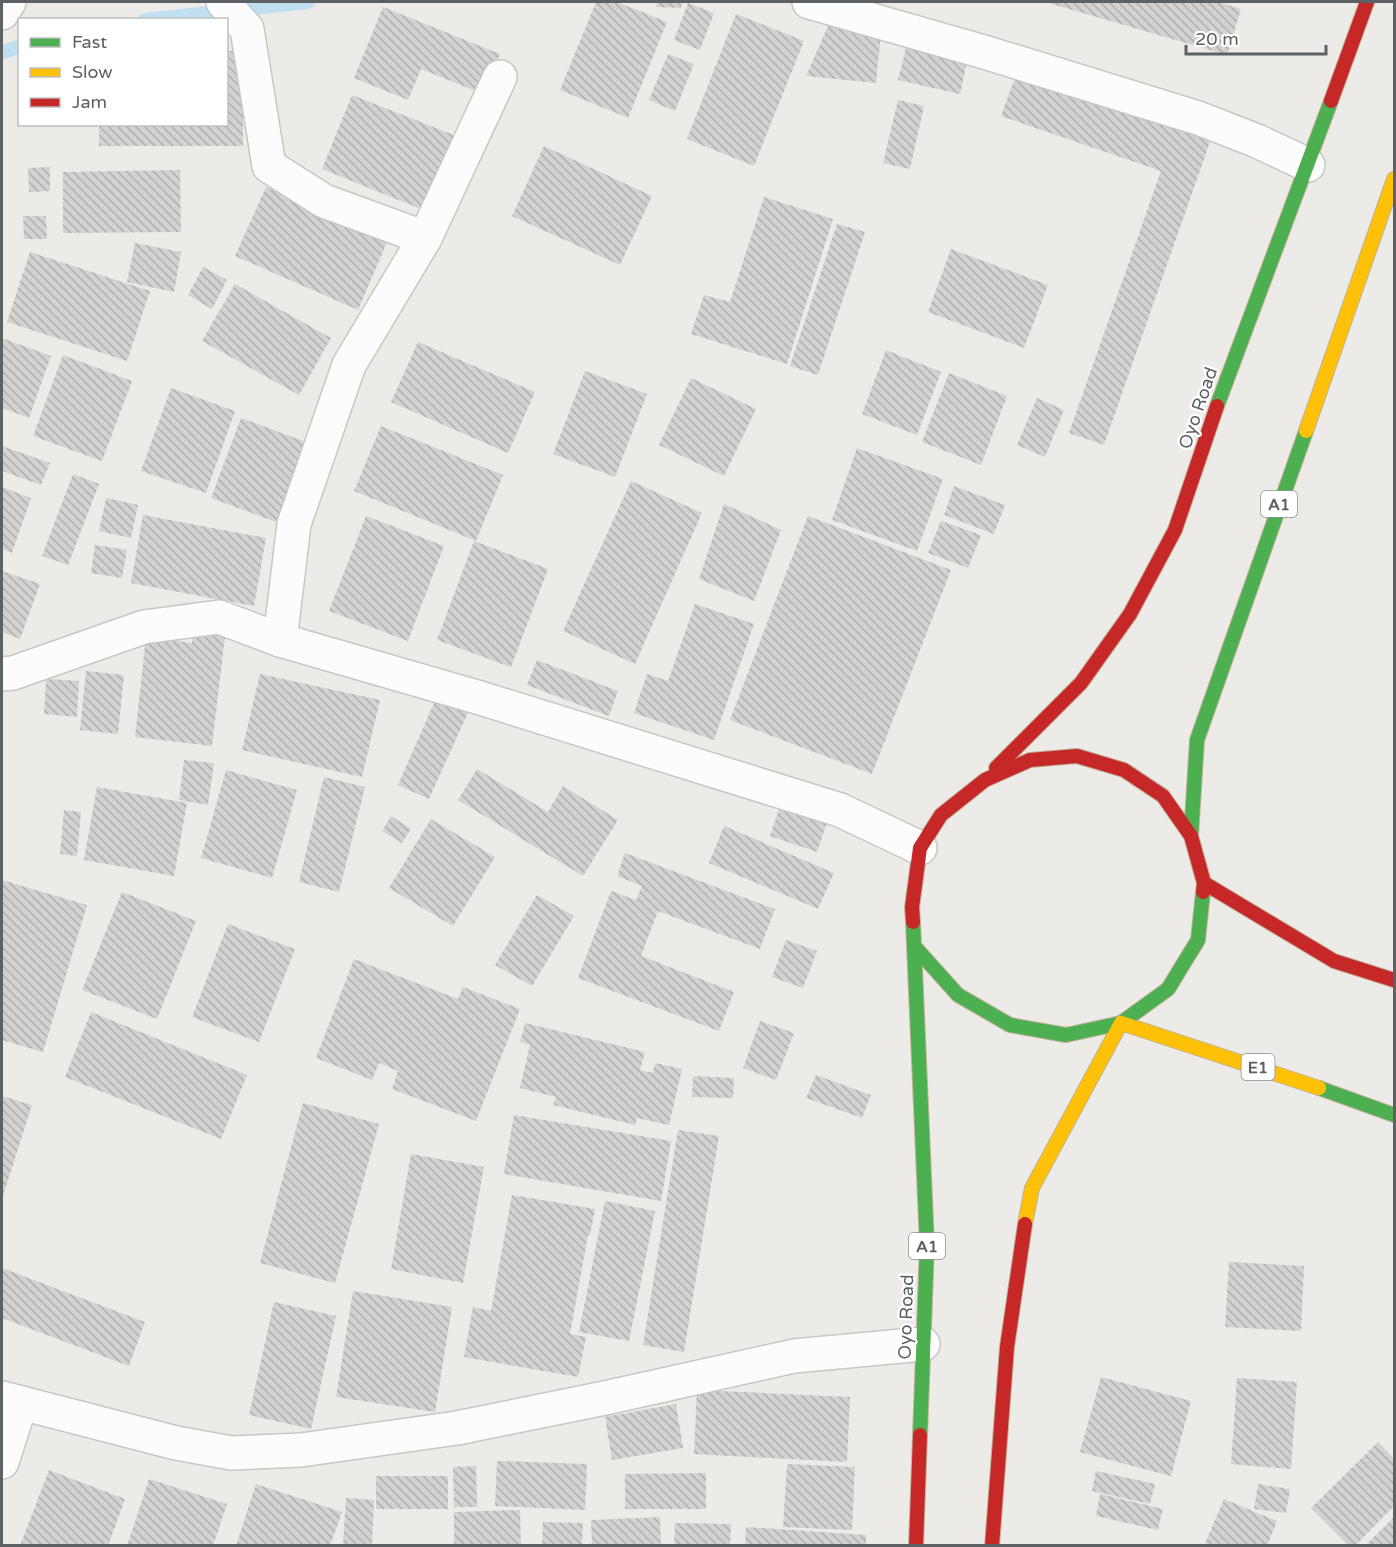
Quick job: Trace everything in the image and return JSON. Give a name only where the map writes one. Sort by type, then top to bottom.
[{"type":"highway","name":"Oyo Road","points":[[985,780],[1081,683],[1130,614],[1175,530],[1229,372],[1367,2]]},
{"type":"highway","name":"A1","points":[[1191,836],[1197,740],[1395,179]]},
{"type":"highway","points":[[914,946],[958,995],[1010,1025],[1066,1035],[1121,1023],[1168,989],[1198,940],[1204,883],[1191,836],[1163,796],[1124,770],[1077,756],[1030,760],[985,780],[941,815],[920,848]]},
{"type":"highway","name":"Oyo Road","points":[[916,1545],[927,1245],[912,907],[920,848]]},
{"type":"highway","points":[[1204,883],[1334,961],[1395,980]]},
{"type":"highway","points":[[992,1545],[1007,1347],[1020,1247],[1032,1188],[1121,1023]]},
{"type":"highway","name":"E1","points":[[1121,1023],[1267,1070],[1395,1115]]},
{"type":"street","points":[[2,13],[9,2]]},
{"type":"street","points":[[223,2],[247,29],[269,166],[324,201],[425,238]]},
{"type":"street","points":[[808,2],[984,52],[1198,118],[1257,141],[1308,165]]},
{"type":"street","points":[[280,640],[294,524],[349,365],[425,238],[500,77]]},
{"type":"street","points":[[2,674],[14,673],[144,627],[219,617],[280,640],[489,700],[840,810],[920,848]]},
{"type":"street","points":[[2,1462],[11,1400],[176,1443],[231,1453],[301,1450],[457,1428],[794,1356],[923,1344]]},
{"type":"building","points":[[596,2],[617,2],[667,22],[628,118],[560,90]]},
{"type":"building","points":[[657,2],[682,2],[681,8],[656,7]]},
{"type":"building","points":[[1045,2],[1218,2],[1241,9],[1227,55]]},
{"type":"building","points":[[688,3],[714,13],[700,50],[674,40]]},
{"type":"building","points":[[383,7],[500,54],[483,94],[421,69],[408,100],[354,78]]},
{"type":"building","points":[[736,14],[804,41],[754,166],[687,139]]},
{"type":"building","points":[[833,15],[882,24],[876,83],[806,76]]},
{"type":"building","points":[[908,40],[969,53],[960,94],[898,80]]},
{"type":"building","points":[[228,51],[243,51],[243,146],[99,146],[99,126],[228,126]]},
{"type":"building","points":[[668,54],[694,64],[675,111],[649,100]]},
{"type":"building","points":[[1017,72],[1211,139],[1104,445],[1069,433],[1161,171],[1001,116]]},
{"type":"building","points":[[352,95],[464,139],[433,214],[322,169]]},
{"type":"building","points":[[898,100],[924,106],[910,169],[883,163]]},
{"type":"building","points":[[544,146],[652,196],[620,265],[512,216]]},
{"type":"building","points":[[50,167],[50,191],[29,192],[28,168]]},
{"type":"building","points":[[180,170],[181,232],[63,233],[63,172]]},
{"type":"building","points":[[266,187],[388,240],[358,310],[235,256]]},
{"type":"building","points":[[764,197],[833,219],[787,364],[691,334],[704,295],[730,302]]},
{"type":"building","points":[[23,216],[46,216],[47,239],[24,239]]},
{"type":"building","points":[[837,224],[865,232],[818,375],[790,366]]},
{"type":"building","points":[[135,243],[181,252],[174,292],[127,282]]},
{"type":"building","points":[[951,249],[1048,285],[1024,348],[928,312]]},
{"type":"building","points":[[30,252],[150,291],[127,361],[7,322]]},
{"type":"building","points":[[203,267],[227,280],[212,309],[188,295]]},
{"type":"building","points":[[235,284],[331,338],[299,395],[202,341]]},
{"type":"building","points":[[2,338],[51,356],[29,418],[2,408]]},
{"type":"building","points":[[418,342],[535,392],[508,453],[391,402]]},
{"type":"building","points":[[886,350],[941,372],[917,435],[862,414]]},
{"type":"building","points":[[63,355],[132,381],[102,461],[33,436]]},
{"type":"building","points":[[585,371],[647,394],[615,477],[553,454]]},
{"type":"building","points":[[949,373],[1007,396],[981,465],[922,442]]},
{"type":"building","points":[[691,378],[756,409],[724,476],[659,445]]},
{"type":"building","points":[[171,388],[235,411],[206,493],[141,471]]},
{"type":"building","points":[[1037,398],[1064,410],[1045,457],[1017,445]]},
{"type":"building","points":[[241,418],[306,442],[276,522],[211,498]]},
{"type":"building","points":[[381,426],[503,475],[476,541],[354,491]]},
{"type":"building","points":[[2,446],[50,463],[41,485],[2,471]]},
{"type":"building","points":[[857,448],[943,479],[917,551],[832,520]]},
{"type":"building","points":[[73,474],[99,484],[68,565],[42,556]]},
{"type":"building","points":[[631,481],[702,513],[635,664],[563,631]]},
{"type":"building","points":[[954,486],[1005,505],[994,534],[944,515]]},
{"type":"building","points":[[2,487],[31,498],[12,553],[2,549]]},
{"type":"building","points":[[106,498],[138,505],[131,538],[99,531]]},
{"type":"building","points":[[724,504],[781,530],[754,601],[699,579]]},
{"type":"building","points":[[143,515],[266,538],[254,606],[131,583]]},
{"type":"building","points":[[366,516],[444,546],[408,641],[329,611]]},
{"type":"building","points":[[808,516],[951,570],[872,774],[730,720]]},
{"type":"building","points":[[941,521],[981,535],[968,568],[928,553]]},
{"type":"building","points":[[474,541],[548,569],[511,667],[437,640]]},
{"type":"building","points":[[95,545],[127,550],[122,578],[91,573]]},
{"type":"building","points":[[2,571],[40,584],[20,639],[2,632]]},
{"type":"building","points":[[695,604],[754,624],[714,740],[634,713],[647,674],[668,681]]},
{"type":"building","points":[[194,625],[226,628],[212,746],[135,737],[146,637],[192,643]]},
{"type":"building","points":[[537,660],[618,691],[609,716],[527,685]]},
{"type":"building","points":[[86,671],[124,675],[118,734],[80,730]]},
{"type":"building","points":[[260,674],[380,700],[362,777],[242,750]]},
{"type":"building","points":[[46,679],[79,681],[77,717],[44,714]]},
{"type":"building","points":[[438,694],[470,708],[429,799],[398,785]]},
{"type":"building","points":[[184,760],[214,763],[208,805],[179,800]]},
{"type":"building","points":[[477,769],[548,812],[563,786],[618,820],[583,876],[458,800]]},
{"type":"building","points":[[226,770],[297,790],[272,878],[201,858]]},
{"type":"building","points":[[324,777],[365,787],[339,892],[299,882]]},
{"type":"building","points":[[97,787],[187,803],[174,876],[84,860]]},
{"type":"building","points":[[780,806],[827,823],[817,852],[770,836]]},
{"type":"building","points":[[64,810],[81,812],[77,856],[60,854]]},
{"type":"building","points":[[391,816],[411,829],[402,843],[382,831]]},
{"type":"building","points":[[431,819],[495,857],[453,926],[389,888]]},
{"type":"building","points":[[724,826],[834,873],[818,909],[709,863]]},
{"type":"building","points":[[625,853],[775,909],[760,949],[658,911],[641,956],[734,992],[719,1031],[578,978],[611,891],[636,900],[642,886],[617,876]]},
{"type":"building","points":[[2,880],[87,905],[43,1052],[2,1040]]},
{"type":"building","points":[[122,892],[196,921],[157,1019],[82,990]]},
{"type":"building","points":[[537,895],[574,916],[532,986],[495,965]]},
{"type":"building","points":[[228,924],[295,949],[259,1042],[192,1017]]},
{"type":"building","points":[[786,940],[817,951],[803,988],[772,977]]},
{"type":"building","points":[[354,959],[458,999],[463,987],[520,1009],[476,1121],[392,1089],[398,1071],[379,1063],[372,1080],[316,1058]]},
{"type":"building","points":[[91,1012],[247,1075],[221,1139],[65,1077]]},
{"type":"building","points":[[760,1021],[794,1033],[776,1080],[743,1068]]},
{"type":"building","points":[[525,1023],[645,1052],[640,1070],[653,1073],[655,1063],[682,1069],[669,1125],[637,1118],[635,1125],[553,1105],[556,1097],[520,1088],[530,1045],[520,1042]]},
{"type":"building","points":[[816,1075],[871,1095],[862,1118],[806,1098]]},
{"type":"building","points":[[693,1076],[734,1078],[733,1098],[692,1097]]},
{"type":"building","points":[[2,1096],[32,1105],[2,1199]]},
{"type":"building","points":[[303,1103],[379,1124],[335,1283],[260,1263]]},
{"type":"building","points":[[514,1115],[671,1141],[661,1201],[504,1174]]},
{"type":"building","points":[[678,1130],[719,1136],[684,1352],[643,1345]]},
{"type":"building","points":[[411,1154],[484,1167],[463,1283],[391,1269]]},
{"type":"building","points":[[512,1195],[595,1209],[570,1334],[586,1337],[578,1377],[464,1357],[473,1307],[491,1311]]},
{"type":"building","points":[[605,1201],[655,1211],[629,1341],[579,1332]]},
{"type":"building","points":[[1229,1262],[1304,1266],[1301,1331],[1225,1327]]},
{"type":"building","points":[[2,1268],[145,1322],[129,1366],[2,1318]]},
{"type":"building","points":[[353,1291],[452,1307],[435,1412],[336,1397]]},
{"type":"building","points":[[274,1302],[336,1316],[311,1429],[249,1415]]},
{"type":"building","points":[[1101,1377],[1191,1401],[1171,1476],[1080,1452]]},
{"type":"building","points":[[1237,1378],[1297,1382],[1291,1469],[1231,1464]]},
{"type":"building","points":[[697,1390],[850,1397],[847,1462],[694,1454]]},
{"type":"building","points":[[676,1404],[683,1448],[612,1460],[605,1417]]},
{"type":"building","points":[[1378,1442],[1394,1459],[1394,1506],[1355,1546],[1349,1546],[1311,1508]]},
{"type":"building","points":[[497,1461],[587,1464],[585,1510],[495,1506]]},
{"type":"building","points":[[787,1464],[855,1467],[852,1530],[783,1527]]},
{"type":"building","points":[[476,1466],[477,1507],[454,1507],[453,1467]]},
{"type":"building","points":[[49,1470],[125,1499],[108,1546],[20,1546]]},
{"type":"building","points":[[1096,1471],[1155,1484],[1150,1504],[1092,1491]]},
{"type":"building","points":[[706,1473],[706,1509],[625,1509],[625,1474]]},
{"type":"building","points":[[376,1476],[448,1476],[448,1509],[376,1509]]},
{"type":"building","points":[[149,1479],[227,1504],[213,1546],[127,1546]]},
{"type":"building","points":[[256,1484],[342,1512],[330,1546],[236,1546]]},
{"type":"building","points":[[1258,1484],[1290,1489],[1286,1513],[1254,1509]]},
{"type":"building","points":[[1100,1494],[1163,1509],[1158,1530],[1096,1516]]},
{"type":"building","points":[[346,1498],[374,1500],[372,1546],[343,1546]]},
{"type":"building","points":[[1224,1499],[1277,1521],[1267,1546],[1204,1546]]},
{"type":"building","points":[[520,1510],[521,1546],[454,1546],[454,1512]]},
{"type":"building","points":[[660,1517],[661,1546],[592,1546],[591,1520]]},
{"type":"building","points":[[1394,1517],[1394,1546],[1365,1546]]},
{"type":"building","points":[[543,1522],[583,1523],[582,1546],[542,1546]]},
{"type":"building","points":[[675,1523],[731,1524],[730,1546],[674,1546]]},
{"type":"building","points":[[746,1527],[866,1535],[866,1546],[745,1546]]},
{"type":"waterway","points":[[163,18],[308,2]]},
{"type":"waterway","points":[[2,53],[18,47]]},
{"type":"traffic: fast","points":[[1217,406],[1331,101]]},
{"type":"traffic: fast","points":[[1191,836],[1197,740],[1306,431]]},
{"type":"traffic: fast","points":[[914,946],[958,995],[1010,1025],[1066,1035],[1121,1023],[1168,989],[1198,940],[1203,892]]},
{"type":"traffic: fast","points":[[913,922],[927,1245],[920,1435]]},
{"type":"traffic: fast","points":[[1319,1088],[1394,1115]]},
{"type":"traffic: slow","points":[[1306,431],[1394,179]]},
{"type":"traffic: slow","points":[[1025,1224],[1032,1188],[1121,1023],[1319,1088]]},
{"type":"traffic: jam","points":[[1331,101],[1367,2]]},
{"type":"traffic: jam","points":[[996,768],[1081,683],[1130,614],[1175,530],[1217,406]]},
{"type":"traffic: jam","points":[[913,922],[912,907],[920,848],[941,815],[985,780],[1030,760],[1077,756],[1124,770],[1163,796],[1191,836],[1204,883],[1203,892]]},
{"type":"traffic: jam","points":[[1204,883],[1334,961],[1394,980]]},
{"type":"traffic: jam","points":[[992,1546],[1007,1347],[1025,1224]]},
{"type":"traffic: jam","points":[[916,1546],[920,1435]]}]
